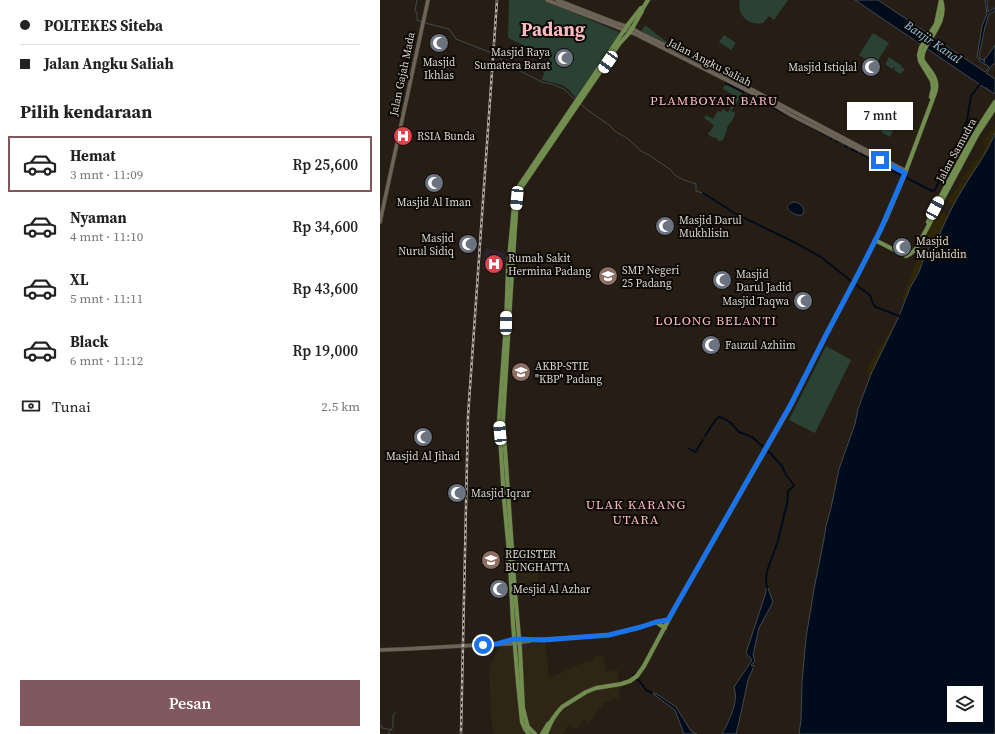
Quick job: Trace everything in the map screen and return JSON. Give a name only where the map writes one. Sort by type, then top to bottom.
[{"type":"main road","name":"Jalan Gajah Mada","points":[[380,222],[422,22],[428,0]]},
{"type":"main road","points":[[547,0],[554,1],[625,28],[630,32]]},
{"type":"main road","points":[[535,734],[528,727],[524,711],[510,576],[503,420],[507,313],[515,195],[519,186],[548,147],[619,44],[630,32],[634,31],[642,10],[648,0]]},
{"type":"main road","points":[[542,734],[548,724],[562,708],[576,698],[596,688],[626,683],[635,678],[644,666],[668,620],[766,450],[876,240],[905,172],[936,89],[936,79],[922,59],[923,48],[938,28],[941,19],[943,7],[941,0]]},
{"type":"main road","points":[[578,103],[625,28],[641,8],[643,8]]},
{"type":"main road","name":"Jalan Angku Saliah","points":[[625,28],[634,31],[762,98],[791,115],[905,172]]},
{"type":"main road","name":"Jalan Samudra","points":[[984,122],[995,102]]},
{"type":"main road","name":"Jalan Samudra","points":[[876,240],[904,255],[909,255],[914,250],[980,127],[995,108]]},
{"type":"main road","points":[[507,503],[522,722],[529,734]]},
{"type":"main road","points":[[380,650],[497,644],[517,641],[609,635],[668,620]]},
{"type":"main road","points":[[656,622],[665,628]]},
{"type":"main road","points":[[546,734],[552,720]]},
{"type":"shaded area","name":"Rumah Sakit Hermina Padang","points":[[486,248],[505,253],[504,270],[482,269]]},
{"type":"shaded area","points":[[539,571],[538,582],[518,584],[517,572]]},
{"type":"shaded area","points":[[545,640],[549,678],[587,661],[595,660],[594,656],[603,656],[607,672],[618,670],[620,697],[604,703],[588,724],[584,719],[576,730],[569,724],[563,734],[494,734],[491,719],[489,668],[500,645]]},
{"type":"green space","points":[[510,0],[544,0],[621,33],[576,98],[567,88],[562,85],[542,80],[549,58],[541,56],[540,53],[508,38]]},
{"type":"green space","points":[[740,0],[788,0],[774,20],[769,16],[763,23],[753,23],[742,15],[739,5]]},
{"type":"green space","points":[[645,25],[677,50],[641,32]]},
{"type":"green space","points":[[873,33],[889,43],[875,65],[859,55]]},
{"type":"green space","points":[[724,35],[736,43],[731,50],[719,42]]},
{"type":"green space","points":[[889,57],[905,69],[901,74],[894,70],[894,67],[892,69],[885,64]]},
{"type":"green space","points":[[727,85],[741,92],[742,95],[731,111],[730,108],[733,102],[733,97],[736,96],[733,96],[723,89],[724,86]]},
{"type":"green space","points":[[859,101],[868,109],[866,114],[852,107],[854,103],[857,104]]},
{"type":"green space","points":[[723,109],[728,113],[729,110],[735,113],[734,118],[721,141],[718,141],[718,139],[713,138],[708,134],[714,126],[704,118],[706,115],[713,119],[718,111],[721,112]]},
{"type":"green space","points":[[886,118],[891,121],[888,128],[893,131],[890,137],[881,132]]},
{"type":"green space","points":[[826,346],[851,360],[815,433],[789,420]]},
{"type":"sand","points":[[995,126],[995,133],[987,150],[967,182],[961,178],[962,175],[965,176],[973,164],[970,163],[971,161],[975,162],[978,160],[986,147],[983,145],[982,141],[985,139],[984,137],[986,138],[986,135],[989,135],[989,129],[992,131]]},
{"type":"sand","points":[[963,181],[966,183],[954,206],[949,203],[949,200],[959,184]]},
{"type":"sand","points":[[940,211],[949,216],[938,237],[936,236],[924,258],[904,300],[902,299],[928,231]]},
{"type":"sand","points":[[890,330],[892,331],[870,378],[868,376],[869,374],[867,373],[869,365]]},
{"type":"water","name":"Banjir Kanal","points":[[855,0],[878,0],[985,72],[989,67],[977,57],[982,26],[987,14],[985,0],[987,0],[988,12],[995,8],[995,11],[989,14],[979,56],[980,59],[984,60],[985,62],[984,59],[995,45],[995,64],[993,64],[986,73],[995,79],[995,94],[985,88]]},
{"type":"water","points":[[995,133],[995,734],[799,734],[806,638],[814,589],[839,469],[855,424],[858,409],[871,374],[899,316],[924,258],[936,236],[938,237],[956,200],[983,157]]},
{"type":"water","points":[[793,202],[802,206],[804,212],[802,215],[794,214],[788,209],[788,206]]},
{"type":"water","points":[[766,588],[768,588],[773,602],[759,628],[753,655],[755,661],[751,665],[754,666],[748,680],[736,734],[722,734],[734,705],[734,687],[752,660],[746,653]]},
{"type":"water","points":[[652,693],[660,696],[676,707],[691,731],[697,734],[684,734],[675,710]]},
{"type":"waterway","points":[[417,0],[415,10],[417,13],[417,20],[422,22]]},
{"type":"waterway","points":[[425,23],[449,29],[456,39],[497,55],[505,63],[542,82],[564,89],[575,100]]},
{"type":"waterway","points":[[726,83],[744,92]]},
{"type":"waterway","points":[[905,177],[932,191],[935,190],[948,161],[957,149],[967,120],[971,96],[980,84]]},
{"type":"waterway","points":[[749,95],[828,136]]},
{"type":"waterway","points":[[581,104],[616,132],[627,138],[641,151],[671,170],[676,176],[696,184],[696,191],[703,193]]},
{"type":"waterway","points":[[851,149],[857,152]]},
{"type":"waterway","points":[[860,153],[901,175]]},
{"type":"waterway","points":[[703,193],[736,214],[821,257],[870,295],[873,304],[876,307],[899,316]]},
{"type":"waterway","points":[[705,436],[716,419],[719,417],[723,418],[731,423],[739,432],[752,437],[771,454],[782,466],[786,475],[794,485],[788,491],[787,504],[778,541],[767,571],[767,588]]},
{"type":"waterway","points":[[688,448],[695,452],[703,440]]},
{"type":"waterway","points":[[633,675],[646,690],[652,693]]},
{"type":"waterway","points":[[389,734],[393,727],[393,716],[395,713]]},
{"type":"waterway","points":[[381,725],[382,728],[392,730]]},
{"type":"railway","points":[[461,734],[468,416],[497,0]]},
{"type":"place","name":"Masjid Ikhlas","points":[[439,43]]},
{"type":"place","name":"Masjid Raya Sumatera Barat","points":[[564,58]]},
{"type":"place","name":"Masjid Istiqlal","points":[[871,67]]},
{"type":"place","name":"RSIA Bunda","points":[[403,136]]},
{"type":"place","name":"Masjid Al Iman","points":[[434,183]]},
{"type":"place","name":"Masjid Darul Mukhlisin","points":[[665,226]]},
{"type":"place","name":"Masjid Nurul Sidiq","points":[[468,244]]},
{"type":"place","name":"Masjid Mujahidin","points":[[902,247]]},
{"type":"place","name":"Rumah Sakit Hermina Padang","points":[[494,264]]},
{"type":"place","name":"SMP Negeri 25 Padang","points":[[608,276]]},
{"type":"place","name":"Masjid Darul Jadid","points":[[722,280]]},
{"type":"place","name":"Masjid Taqwa","points":[[803,301]]},
{"type":"place","name":"Fauzul Azhiim","points":[[711,345]]},
{"type":"place","name":"AKBP-STIE \"KBP\" Padang","points":[[521,372]]},
{"type":"place","name":"Masjid Al Jihad","points":[[423,437]]},
{"type":"place","name":"Masjid Iqrar","points":[[457,493]]},
{"type":"place","name":"REGISTER BUNGHATTA","points":[[491,560]]},
{"type":"place","name":"Mesjid Al Azhar","points":[[499,589]]},
{"type":"district","name":"Padang","points":[[553,29]]},
{"type":"district","name":"PLAMBOYAN BARU","points":[[714,100]]},
{"type":"district","name":"LOLONG BELANTI","points":[[716,320]]},
{"type":"district","name":"ULAK KARANG UTARA","points":[[636,512]]},
{"type":"route","points":[[483,645],[497,644],[514,639],[544,640],[609,635],[668,620],[790,407],[886,219],[905,173],[880,160]]}]
